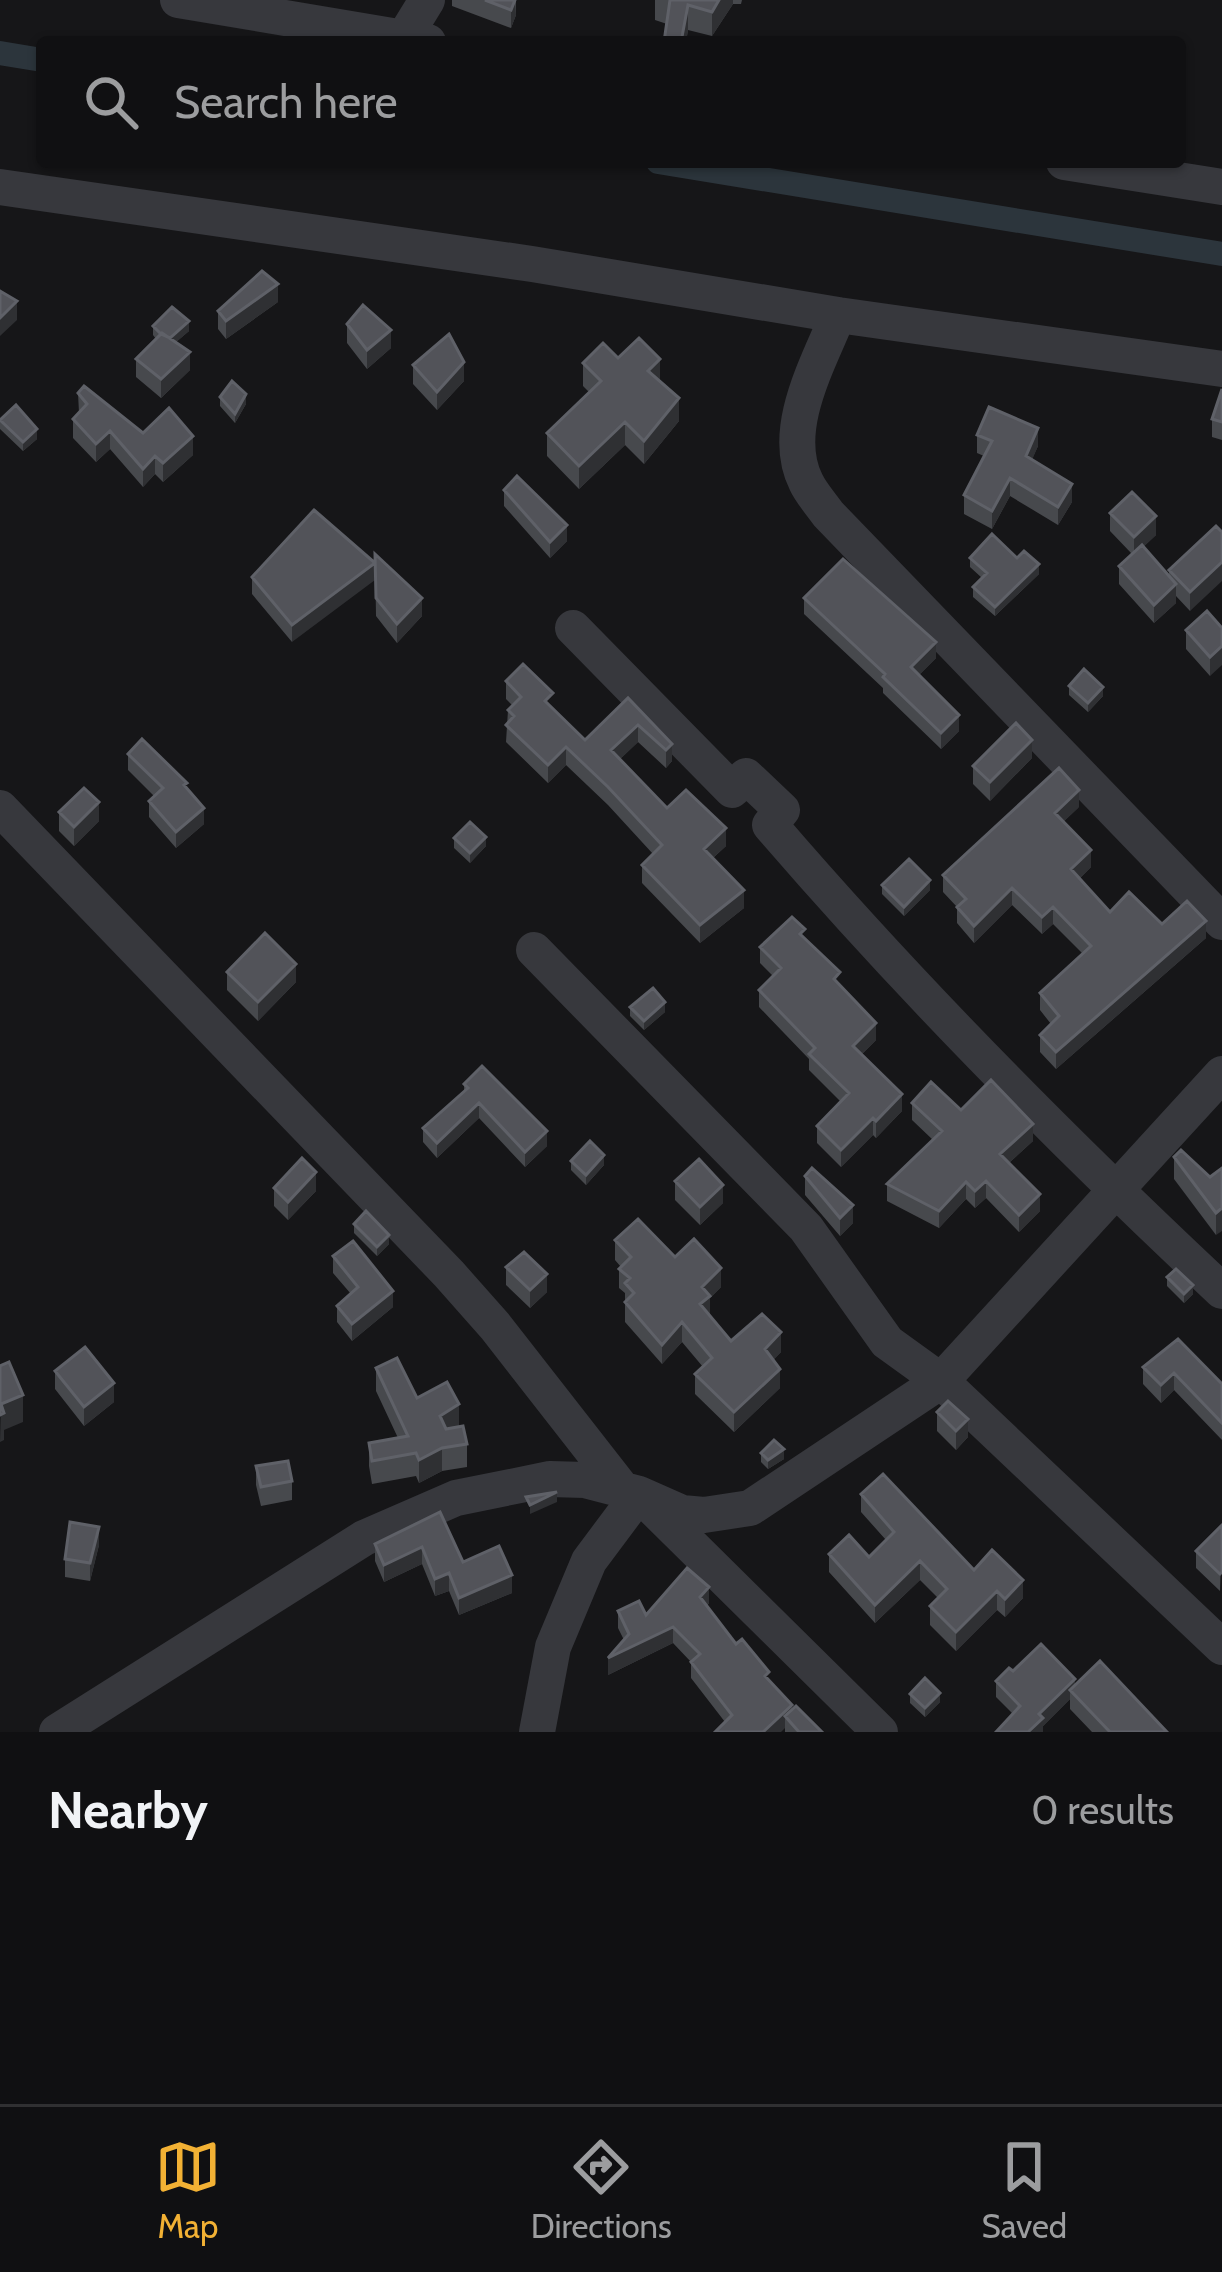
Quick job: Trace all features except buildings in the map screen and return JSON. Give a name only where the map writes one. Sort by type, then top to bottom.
[{"type":"street","points":[[178,0],[399,36]]},
{"type":"street","points":[[418,36],[427,0]]},
{"type":"street","points":[[1102,168],[1222,187]]},
{"type":"street","points":[[0,187],[532,264],[838,316],[1222,369]]},
{"type":"street","points":[[838,316],[805,394],[797,451],[805,481],[828,514],[1222,922]]},
{"type":"street","points":[[573,628],[732,790],[746,776],[782,810],[770,825],[867,939],[1114,1190],[1222,1291]]},
{"type":"street","points":[[0,808],[421,1244],[631,1492],[880,1732]]},
{"type":"street","points":[[535,950],[806,1228],[887,1342],[941,1381],[1222,1647]]},
{"type":"street","points":[[57,1732],[364,1538],[456,1498],[550,1479],[585,1480],[682,1513],[704,1515],[750,1508],[941,1381],[1222,1074]]},
{"type":"street","points":[[536,1732],[553,1647],[589,1562],[631,1492]]},
{"type":"waterway","points":[[0,53],[36,59]]},
{"type":"waterway","points":[[695,168],[1222,254]]}]
